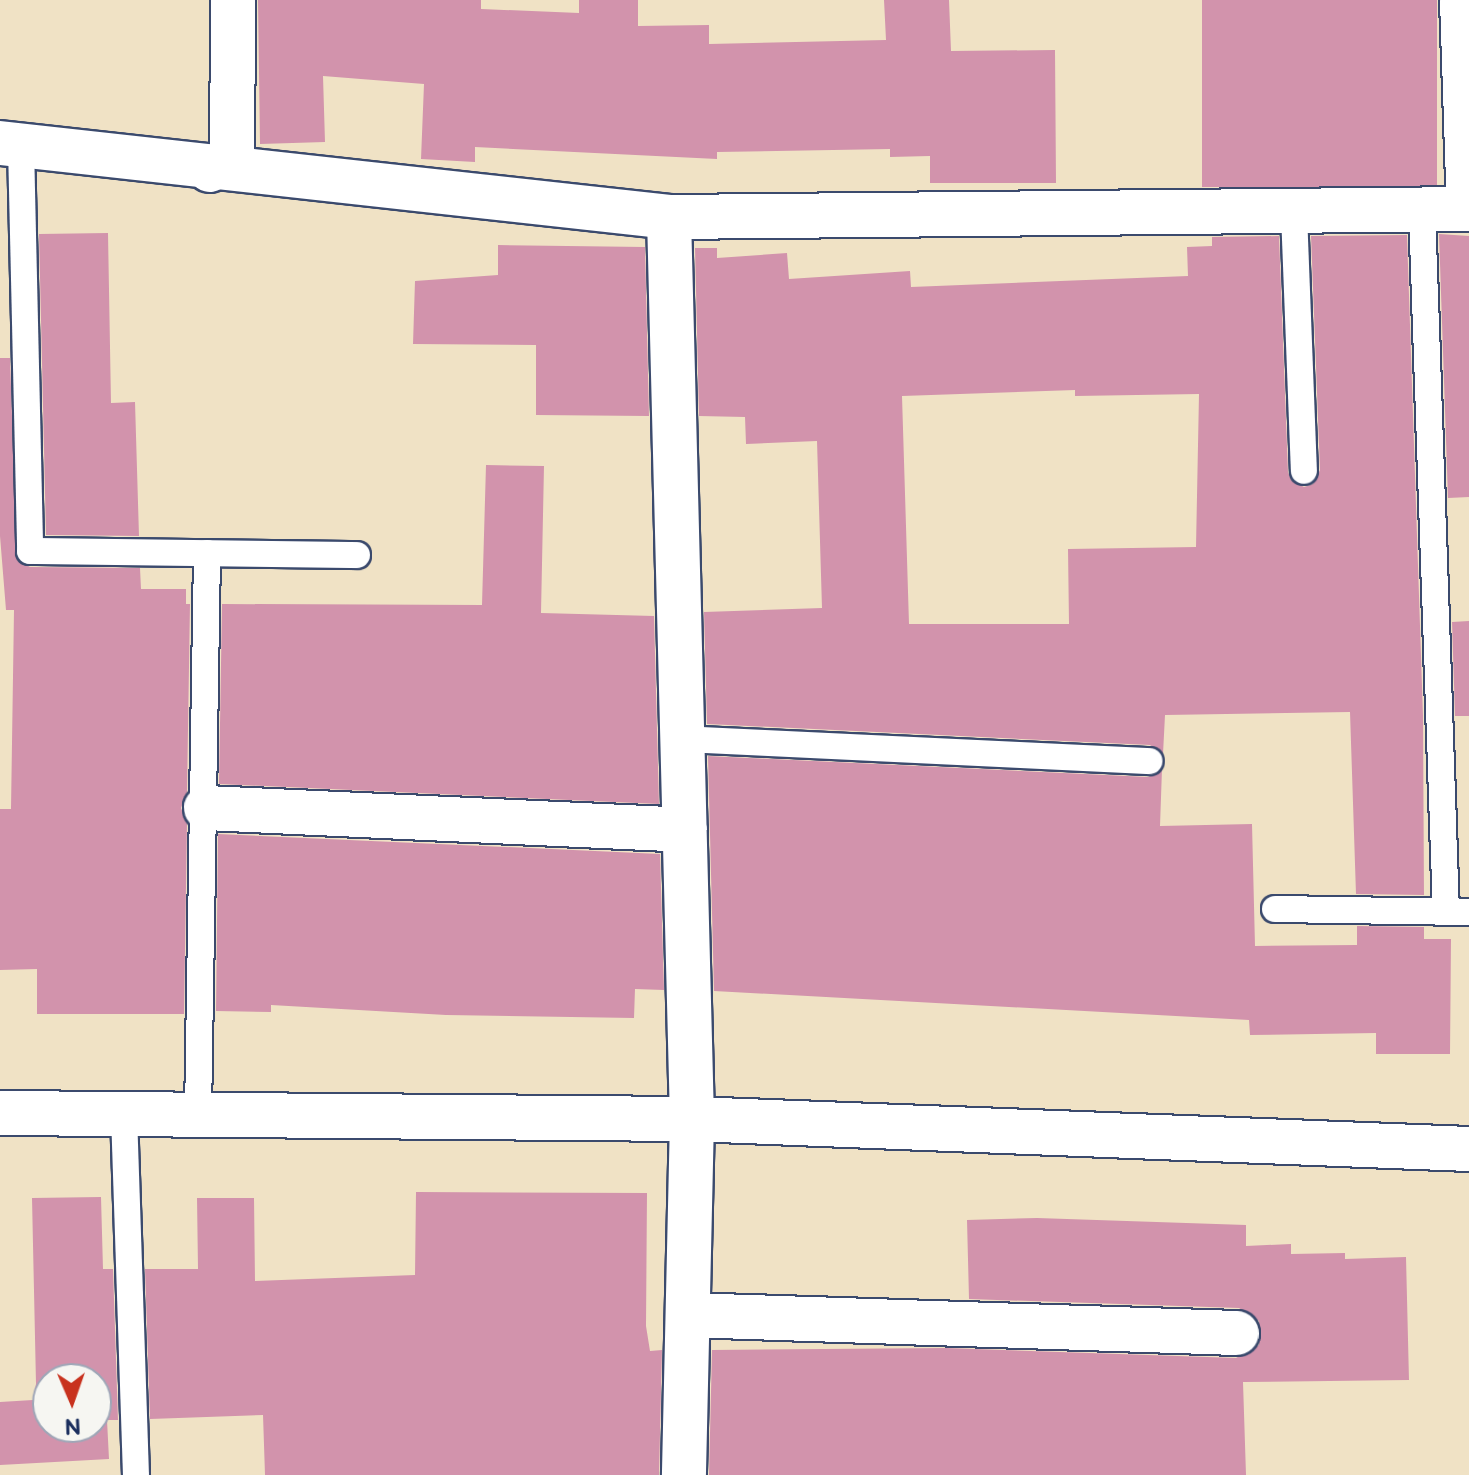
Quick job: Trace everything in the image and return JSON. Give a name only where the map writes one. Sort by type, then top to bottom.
[{"type":"street","points":[[210,170],[232,157],[233,0]]},
{"type":"street","points":[[10,144],[210,170],[669,217],[1469,209],[1462,0]]},
{"type":"street","points":[[669,217],[692,1119],[684,1475]]},
{"type":"street","points":[[206,808],[684,830]]},
{"type":"street","points":[[0,1113],[692,1119],[1469,1149]]},
{"type":"street","points":[[688,1315],[1237,1333]]},
{"type":"lane","points":[[10,144],[30,551],[357,555]]},
{"type":"lane","points":[[1275,909],[1458,912],[1422,211]]},
{"type":"lane","points":[[1294,213],[1304,471]]},
{"type":"lane","points":[[198,1115],[206,808],[207,553]]},
{"type":"lane","points":[[682,739],[1149,761]]},
{"type":"lane","points":[[124,1114],[136,1475]]},
{"type":"building","points":[[258,0],[481,0],[481,9],[579,13],[579,0],[638,0],[638,26],[709,25],[709,44],[886,40],[884,0],[949,0],[951,51],[1055,50],[1056,183],[930,183],[930,156],[890,157],[890,149],[717,152],[717,159],[475,147],[475,162],[421,159],[424,84],[323,76],[325,142],[260,144]]},
{"type":"building","points":[[1202,0],[1437,0],[1437,187],[1202,187]]},
{"type":"building","points":[[108,233],[111,403],[135,402],[139,536],[46,535],[39,234]]},
{"type":"building","points":[[1439,234],[1469,236],[1469,497],[1448,498]]},
{"type":"building","points":[[1407,235],[1423,716],[1424,895],[1356,894],[1350,712],[1165,715],[1163,754],[1150,745],[707,724],[704,612],[822,608],[817,441],[746,444],[745,417],[699,416],[695,248],[717,248],[717,258],[787,253],[789,279],[910,271],[911,287],[1188,276],[1187,247],[1212,246],[1212,237],[1279,236],[1288,472],[1291,480],[1304,487],[1313,484],[1320,470],[1311,236]],"holes":[[[1075,390],[1075,396],[1199,394],[1196,547],[1068,549],[1069,624],[909,624],[902,396]]]},
{"type":"building","points":[[498,245],[645,247],[649,416],[536,415],[536,345],[413,344],[415,281],[498,275]]},
{"type":"building","points":[[0,358],[10,358],[17,560],[30,567],[140,568],[141,589],[186,589],[186,604],[190,604],[187,792],[181,808],[187,823],[184,1014],[37,1014],[37,969],[0,970],[0,809],[11,809],[14,610],[6,610],[0,536]]},
{"type":"building","points":[[486,465],[544,466],[541,613],[654,616],[659,804],[219,784],[222,604],[482,605]]},
{"type":"building","points":[[1469,621],[1469,716],[1455,716],[1452,622]]},
{"type":"building","points":[[708,756],[1148,777],[1162,769],[1160,826],[1252,824],[1255,946],[1357,945],[1357,926],[1424,927],[1424,939],[1451,939],[1450,1054],[1376,1054],[1376,1033],[1250,1035],[1249,1020],[714,991]]},
{"type":"building","points":[[218,834],[660,854],[664,990],[635,989],[634,1018],[446,1015],[271,1005],[271,1012],[216,1011]]},
{"type":"building","points":[[416,1192],[647,1193],[646,1326],[650,1351],[662,1350],[659,1475],[265,1475],[263,1415],[150,1419],[145,1269],[198,1269],[197,1198],[254,1198],[255,1281],[415,1275]]},
{"type":"building","points":[[101,1197],[103,1269],[113,1269],[118,1420],[112,1420],[112,1363],[36,1363],[32,1198]]},
{"type":"building","points":[[1037,1218],[1246,1225],[1246,1246],[1291,1244],[1291,1254],[1345,1253],[1345,1259],[1406,1257],[1409,1380],[1243,1382],[1246,1475],[709,1475],[712,1350],[946,1348],[1236,1358],[1259,1345],[1259,1321],[1239,1308],[969,1299],[967,1220]]},
{"type":"building","points":[[32,1400],[32,1443],[108,1443],[109,1459],[0,1465],[0,1402]]}]
